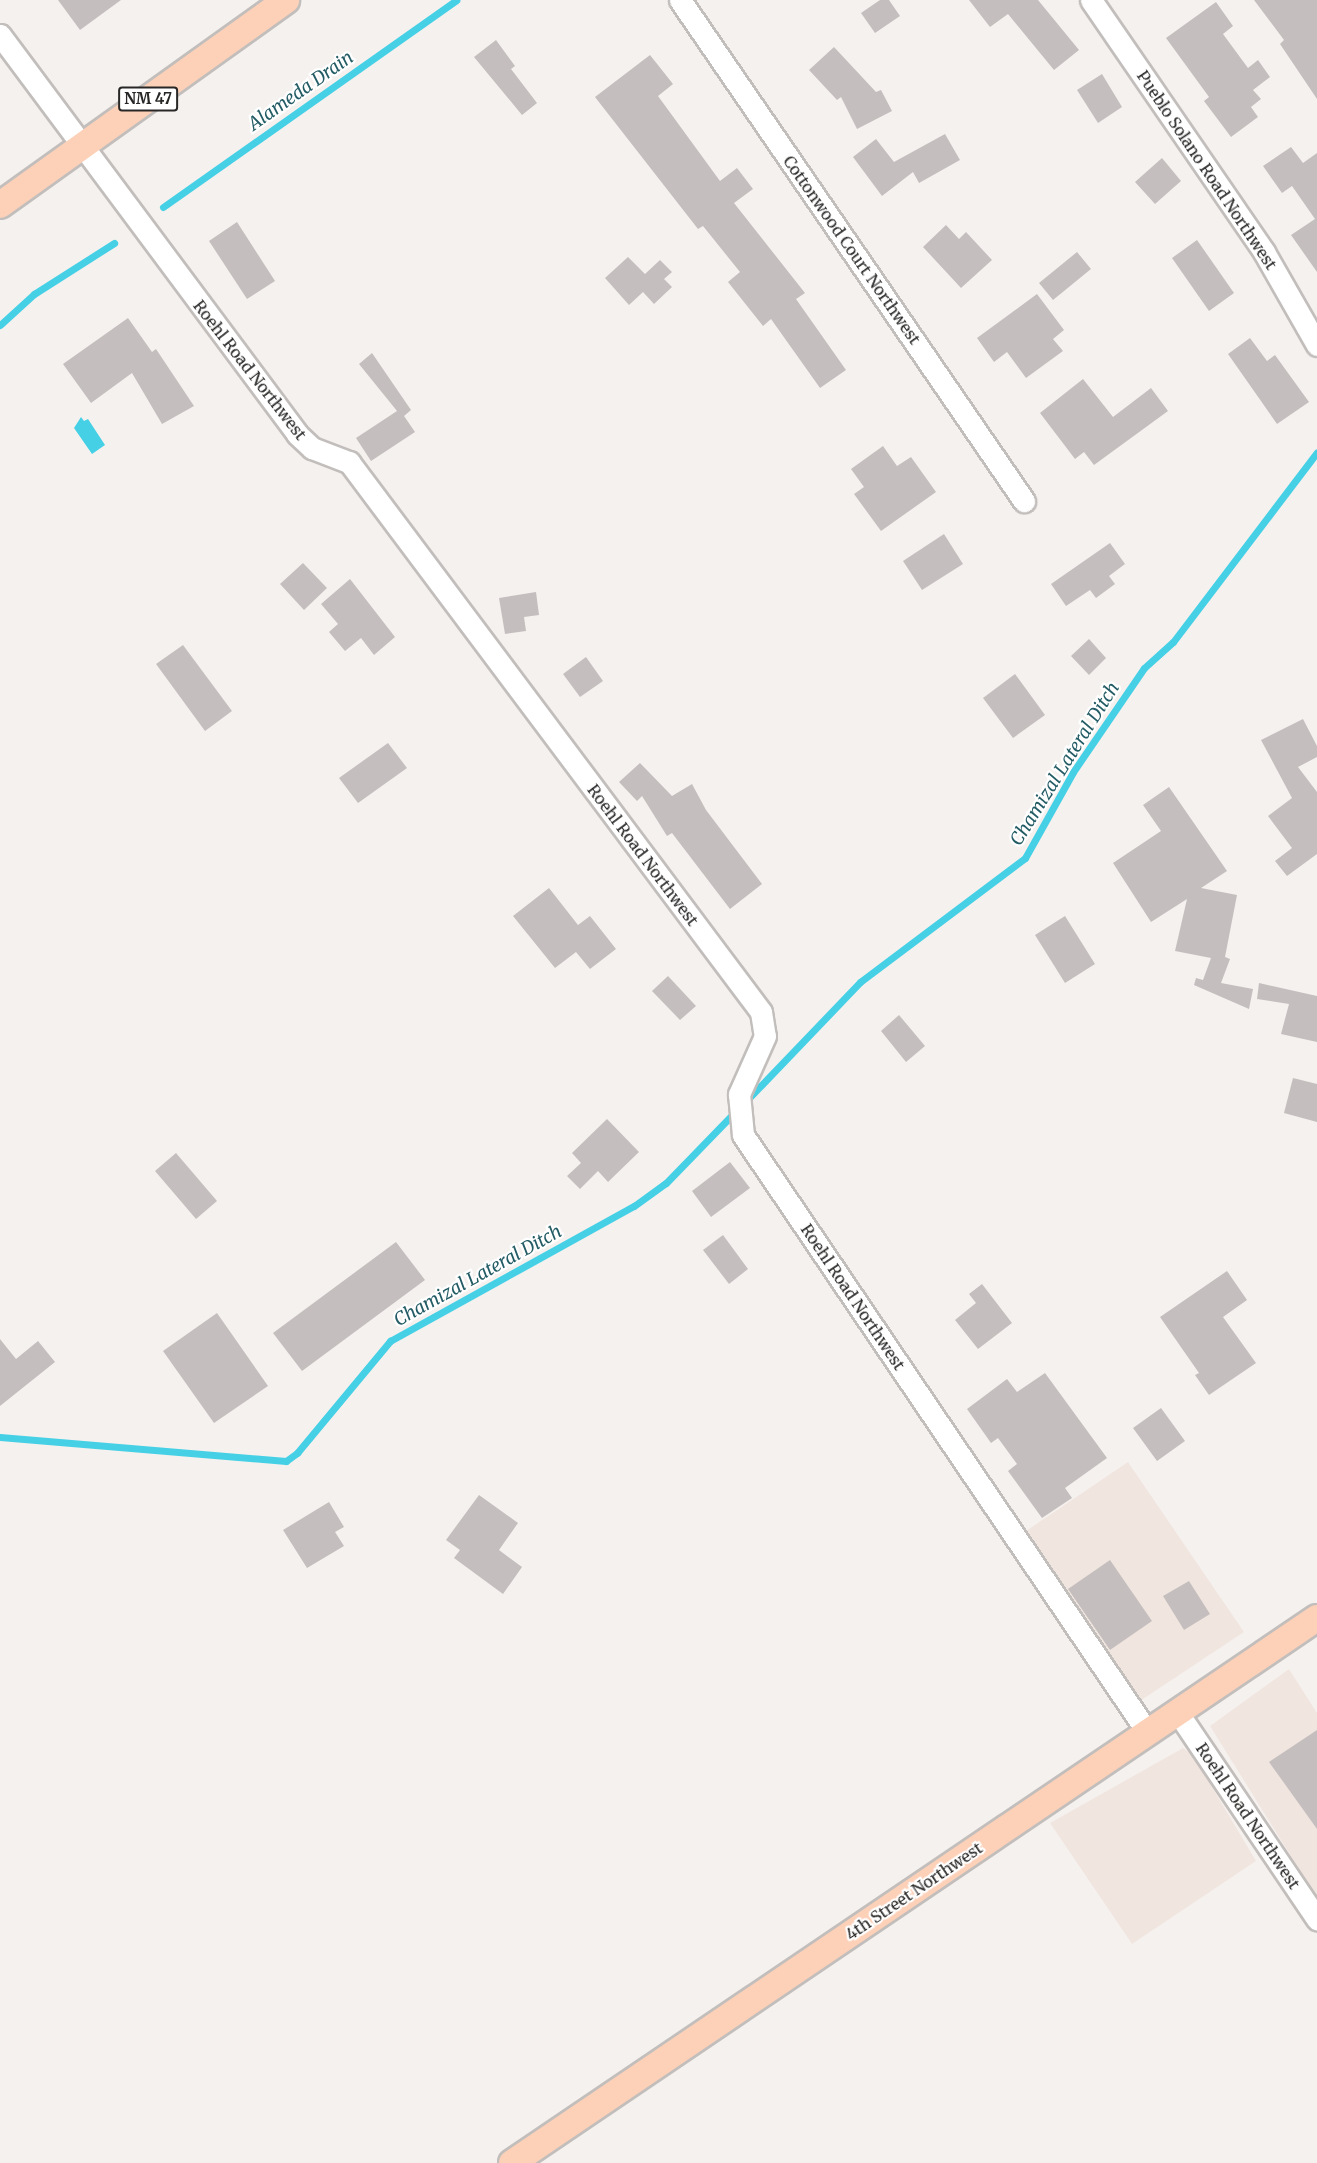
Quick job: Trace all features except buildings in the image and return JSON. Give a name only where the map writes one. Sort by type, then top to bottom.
[{"type":"main road","name":"NM 47","points":[[0,205],[286,0]]},
{"type":"main road","name":"4th Street Northwest","points":[[512,2163],[1317,1618]]},
{"type":"street","name":"Cottonwood Court Northwest","points":[[680,0],[1024,501]]},
{"type":"street","name":"Pueblo Solano Road Northwest","points":[[1090,0],[1264,252],[1317,345]]},
{"type":"street","name":"Roehl Road Northwest","points":[[0,35],[80,147],[297,434],[312,448],[349,462],[760,1012],[765,1036],[739,1094],[743,1135],[1148,1733]]},
{"type":"street","name":"Roehl Road Northwest","points":[[1178,1713],[1317,1919]]},
{"type":"shaded area","points":[[1128,1462],[1244,1632],[1140,1701],[1026,1531]]},
{"type":"shaded area","points":[[1289,1669],[1317,1713],[1317,1898],[1210,1726]]},
{"type":"shaded area","points":[[1183,1748],[1193,1755],[1256,1861],[1132,1944],[1050,1823]]},
{"type":"water","points":[[81,417],[84,421],[88,419],[105,445],[92,454],[74,428]]},
{"type":"waterway","name":"Alameda Drain","points":[[163,207],[456,0]]},
{"type":"waterway","name":"Alameda Drain","points":[[0,325],[34,294],[114,243]]},
{"type":"waterway","name":"Chamizal Lateral Ditch","points":[[746,1101],[860,982],[1025,858],[1073,772],[1144,668],[1173,642],[1317,452]]},
{"type":"waterway","name":"Chamizal Lateral Ditch","points":[[0,1437],[286,1461],[297,1453],[390,1341],[634,1206],[666,1183],[731,1116]]}]
